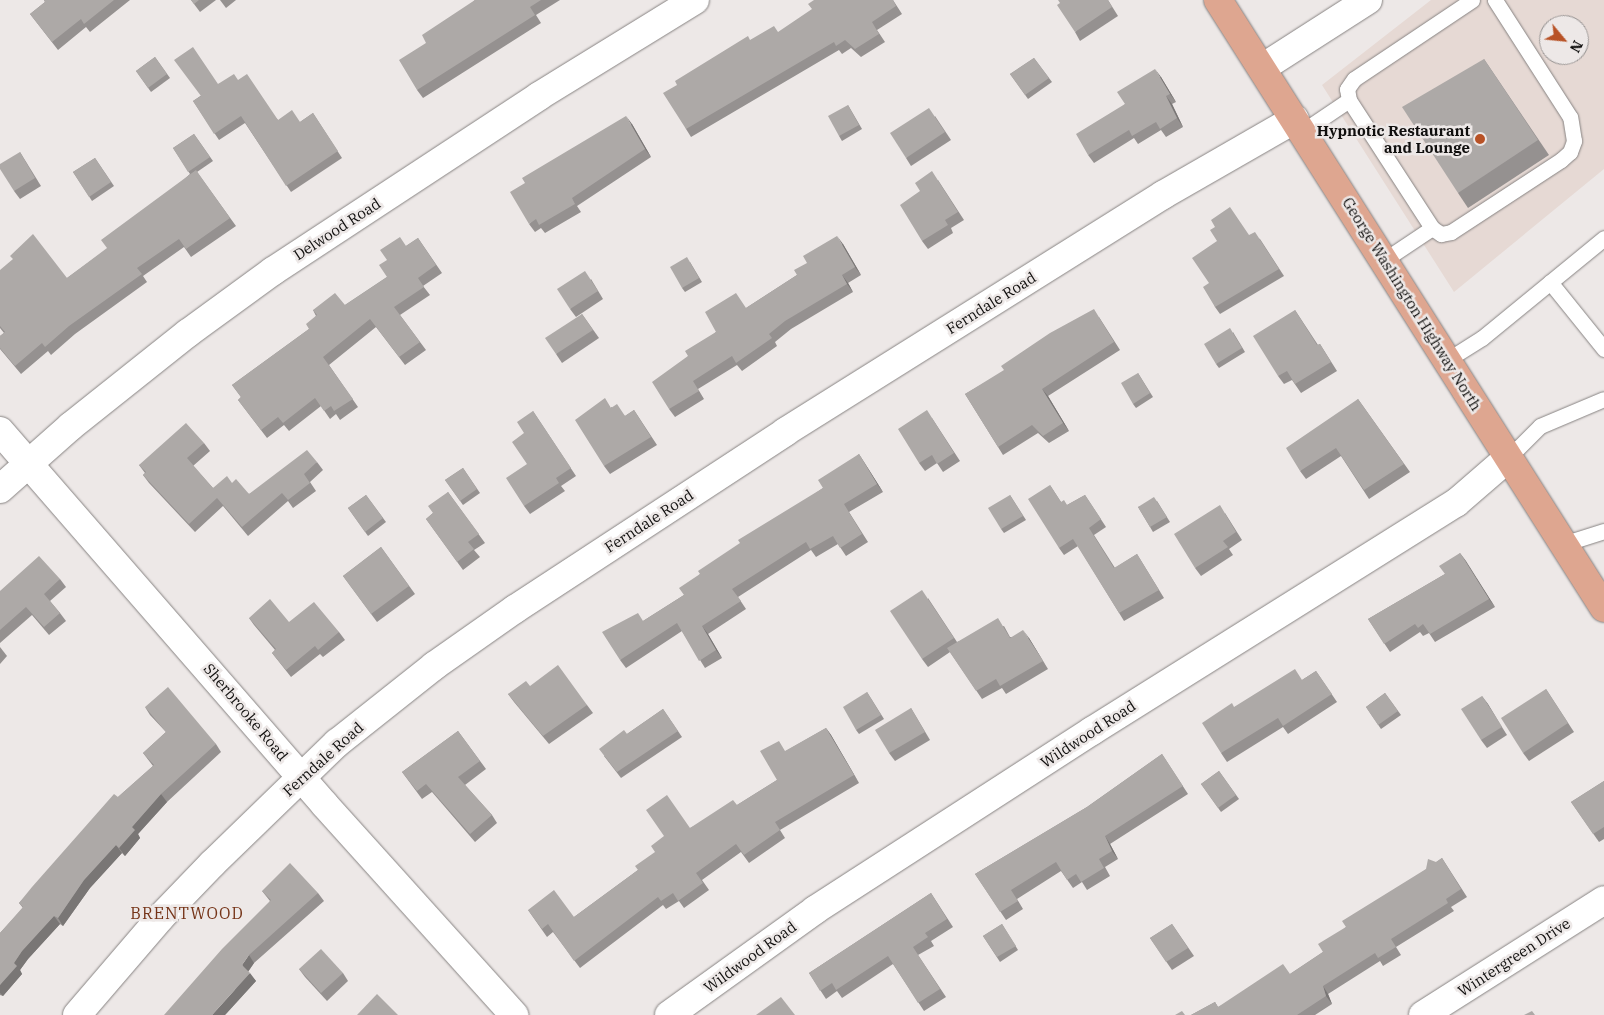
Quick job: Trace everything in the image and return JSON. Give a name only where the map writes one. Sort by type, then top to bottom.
[{"type":"main road","name":"George Washington Highway North","points":[[1218,0],[1604,608]]},
{"type":"street","name":"Delwood Road","points":[[0,489],[28,462],[188,333],[273,271],[539,96],[695,0]]},
{"type":"street","points":[[1262,68],[1368,0]]},
{"type":"street","name":"Ferndale Road","points":[[77,1015],[160,918],[301,777],[337,743],[434,666],[514,609],[810,417],[1164,196],[1299,125]]},
{"type":"street","name":"Sherbrooke Road","points":[[0,431],[301,777],[514,1015]]},
{"type":"street","name":"Wildwood Road","points":[[669,1015],[815,910],[1092,731],[1456,503],[1508,458]]},
{"type":"street","name":"Wintergreen Drive","points":[[1424,1015],[1604,900]]},
{"type":"lane","points":[[1472,0],[1354,79],[1347,89],[1349,100],[1432,228],[1441,234],[1451,232],[1561,160],[1570,152],[1574,141],[1570,117],[1494,0]]},
{"type":"lane","points":[[1299,125],[1349,100]]},
{"type":"lane","points":[[1384,260],[1432,228]]},
{"type":"lane","points":[[1447,360],[1482,338],[1604,238]]},
{"type":"lane","points":[[1550,282],[1604,349]]},
{"type":"lane","points":[[1508,458],[1540,426],[1604,399]]},
{"type":"lane","points":[[1563,544],[1604,531]]},
{"type":"shaded area","points":[[1431,0],[1604,0],[1604,169],[1454,292],[1322,85]]},
{"type":"building","points":[[44,0],[114,0],[84,24],[81,19],[52,42],[30,14],[45,2]]},
{"type":"building","points":[[191,0],[199,0],[194,4]]},
{"type":"building","points":[[475,0],[541,0],[530,7],[535,15],[417,90],[399,60],[426,43],[422,35]]},
{"type":"building","points":[[814,0],[893,0],[896,6],[872,22],[879,34],[855,49],[845,40],[836,46],[834,42],[686,129],[663,93],[677,85],[675,81],[748,36],[750,40],[774,26],[778,32],[812,9],[808,4]]},
{"type":"building","points":[[1058,0],[1108,0],[1112,7],[1075,32],[1057,5],[1060,3]]},
{"type":"building","points":[[193,47],[218,84],[234,74],[238,80],[247,74],[278,120],[292,110],[300,122],[313,113],[338,151],[286,186],[241,116],[214,134],[193,101],[201,96],[174,60]]},
{"type":"building","points":[[155,57],[167,74],[148,88],[136,71]]},
{"type":"building","points":[[1034,58],[1049,78],[1025,95],[1010,74]]},
{"type":"building","name":"Hypnotic Restaurant and Lounge","points":[[1484,59],[1538,140],[1458,193],[1402,107]]},
{"type":"building","points":[[1155,69],[1170,94],[1166,96],[1177,118],[1160,129],[1156,122],[1132,136],[1129,130],[1088,155],[1076,134],[1125,104],[1117,92]]},
{"type":"building","points":[[848,105],[859,125],[839,136],[828,116]]},
{"type":"building","points":[[929,108],[945,132],[906,158],[890,133]]},
{"type":"building","points":[[626,116],[645,149],[572,198],[575,204],[539,225],[536,219],[529,224],[510,192],[525,183],[522,178]]},
{"type":"building","points":[[194,134],[210,157],[188,172],[173,148]]},
{"type":"building","points":[[20,152],[35,178],[14,191],[0,169],[0,164]]},
{"type":"building","points":[[95,158],[111,182],[89,197],[73,172]]},
{"type":"building","points":[[196,170],[230,218],[186,249],[179,239],[137,268],[142,274],[69,326],[45,347],[42,343],[15,366],[0,348],[0,336],[5,332],[0,326],[0,270],[13,259],[10,256],[33,234],[67,278],[107,248],[101,240]]},
{"type":"building","points":[[932,171],[958,212],[945,220],[948,225],[922,241],[900,205],[920,191],[915,183]]},
{"type":"building","points":[[1230,207],[1249,235],[1255,232],[1279,269],[1215,307],[1203,287],[1209,283],[1192,258],[1217,241],[1210,230],[1215,227],[1211,220]]},
{"type":"building","points":[[837,236],[855,267],[842,275],[847,284],[785,321],[769,334],[772,338],[736,363],[732,356],[693,381],[699,391],[669,409],[652,382],[688,356],[685,351],[716,332],[705,312],[736,293],[746,308],[797,275],[794,270],[807,263],[803,256]]},
{"type":"building","points":[[400,237],[406,246],[418,238],[436,265],[418,278],[424,287],[394,307],[420,342],[399,357],[370,319],[323,357],[353,399],[334,411],[331,406],[324,411],[315,398],[283,423],[278,417],[261,430],[238,400],[241,397],[232,385],[309,329],[306,324],[317,315],[313,310],[335,293],[345,305],[387,277],[379,265],[387,260],[380,250]]},
{"type":"building","points":[[687,257],[699,278],[682,288],[670,267]]},
{"type":"building","points":[[585,271],[598,291],[570,309],[557,289]]},
{"type":"building","points":[[1094,309],[1114,342],[1042,389],[1063,423],[1043,436],[1032,425],[998,447],[965,394],[1004,370],[1001,366],[1050,333]]},
{"type":"building","points":[[1295,310],[1317,345],[1320,344],[1331,362],[1295,384],[1287,371],[1278,376],[1253,336]]},
{"type":"building","points":[[582,314],[593,330],[556,354],[545,338]]},
{"type":"building","points":[[1230,328],[1242,348],[1216,364],[1204,344]]},
{"type":"building","points":[[1138,373],[1150,393],[1133,404],[1121,383]]},
{"type":"building","points":[[605,398],[611,408],[617,404],[625,416],[634,410],[651,437],[604,466],[575,420]]},
{"type":"building","points":[[1358,399],[1404,464],[1364,490],[1336,448],[1300,471],[1286,448]]},
{"type":"building","points":[[927,410],[954,453],[937,464],[932,455],[919,463],[898,429]]},
{"type":"building","points":[[533,411],[571,468],[556,478],[559,483],[524,506],[506,478],[527,464],[512,442],[524,433],[517,422]]},
{"type":"building","points":[[186,423],[204,443],[187,458],[213,488],[227,476],[232,483],[236,479],[249,494],[307,450],[317,462],[304,474],[310,483],[288,500],[282,493],[242,527],[217,498],[189,524],[143,475],[146,472],[139,465]]},
{"type":"building","points":[[859,454],[877,484],[844,504],[862,534],[840,548],[833,536],[810,549],[806,542],[732,589],[741,601],[702,626],[716,650],[699,661],[677,623],[620,660],[602,632],[638,613],[643,621],[684,595],[679,588],[700,574],[698,571],[740,543],[738,540],[823,488],[818,480]]},
{"type":"building","points":[[463,468],[477,489],[460,501],[445,480]]},
{"type":"building","points":[[1050,485],[1061,502],[1064,500],[1067,505],[1085,495],[1101,519],[1089,528],[1114,568],[1137,554],[1159,590],[1119,613],[1073,539],[1059,548],[1028,499]]},
{"type":"building","points":[[448,492],[479,534],[468,542],[474,549],[457,562],[426,519],[433,513],[428,506]]},
{"type":"building","points":[[366,495],[383,518],[365,532],[348,508]]},
{"type":"building","points":[[1010,495],[1023,516],[1001,529],[988,508]]},
{"type":"building","points":[[1154,497],[1167,517],[1150,527],[1138,507]]},
{"type":"building","points":[[1220,505],[1236,532],[1223,541],[1228,547],[1195,568],[1174,534]]},
{"type":"building","points":[[381,547],[409,586],[371,614],[343,576]]},
{"type":"building","points":[[1460,553],[1489,599],[1430,634],[1423,624],[1418,628],[1415,624],[1384,644],[1368,619],[1445,574],[1439,566]]},
{"type":"building","points":[[39,556],[60,579],[44,594],[60,613],[44,627],[26,607],[0,630],[0,591]]},
{"type":"building","points":[[922,590],[954,638],[922,659],[890,611]]},
{"type":"building","points":[[270,599],[289,622],[314,602],[339,632],[318,650],[315,646],[286,670],[272,653],[276,649],[249,618]]},
{"type":"building","points":[[998,618],[1010,638],[1023,630],[1043,661],[1000,686],[996,679],[976,691],[947,648]]},
{"type":"building","points":[[558,665],[587,705],[543,736],[508,694],[526,681],[530,686]]},
{"type":"building","points":[[1295,669],[1302,680],[1316,671],[1332,694],[1283,726],[1278,718],[1221,753],[1202,723],[1232,703],[1234,707]]},
{"type":"building","points":[[168,687],[216,744],[161,794],[132,827],[135,830],[119,848],[116,845],[84,880],[58,918],[54,916],[22,951],[14,963],[17,966],[0,985],[0,933],[23,907],[19,903],[114,794],[118,797],[154,765],[143,753],[166,732],[145,707]]},
{"type":"building","points":[[1546,689],[1568,723],[1523,753],[1501,718]]},
{"type":"building","points":[[867,692],[881,715],[856,730],[843,707]]},
{"type":"building","points":[[1385,693],[1398,711],[1378,725],[1366,707]]},
{"type":"building","points":[[1482,696],[1502,727],[1481,740],[1461,709]]},
{"type":"building","points":[[911,708],[925,732],[889,753],[875,730]]},
{"type":"building","points":[[663,709],[678,731],[617,772],[599,749],[624,730],[627,734]]},
{"type":"building","points":[[826,728],[854,775],[775,822],[780,830],[744,855],[736,844],[696,873],[703,883],[678,901],[673,893],[661,901],[658,897],[574,961],[548,924],[542,929],[528,910],[554,890],[574,917],[638,870],[635,866],[655,852],[651,846],[664,836],[646,810],[667,795],[690,828],[733,800],[737,805],[777,780],[760,751],[779,741],[785,751]]},
{"type":"building","points":[[458,731],[480,761],[458,777],[492,815],[470,834],[426,784],[417,791],[402,772]]},
{"type":"building","points":[[1162,754],[1183,786],[1105,836],[1112,851],[1099,859],[1104,868],[1081,882],[1076,874],[1067,880],[1056,862],[1011,890],[1018,901],[1000,912],[975,874],[1087,807]]},
{"type":"building","points":[[1219,771],[1236,795],[1218,808],[1201,784]]},
{"type":"building","points":[[1604,781],[1604,827],[1593,834],[1571,802]]},
{"type":"building","points":[[1442,858],[1461,889],[1446,899],[1448,903],[1391,939],[1396,947],[1378,958],[1375,953],[1323,986],[1326,996],[1297,1015],[1191,1015],[1215,1002],[1218,1007],[1283,964],[1290,974],[1323,952],[1318,944],[1346,927],[1342,921],[1426,869],[1428,859],[1436,862]]},
{"type":"building","points":[[290,863],[318,893],[249,955],[242,965],[250,973],[212,1015],[164,1015],[222,949],[271,900],[262,891]]},
{"type":"building","points":[[931,893],[947,919],[925,933],[928,937],[913,947],[940,989],[918,1003],[888,956],[836,990],[832,983],[820,991],[809,973]]},
{"type":"building","points":[[1002,924],[1016,946],[997,957],[983,936]]},
{"type":"building","points":[[1172,924],[1188,948],[1166,962],[1150,938]]},
{"type":"building","points":[[321,949],[343,973],[321,993],[299,969]]},
{"type":"building","points":[[377,994],[398,1015],[357,1015]]},
{"type":"building","points":[[781,997],[795,1015],[756,1015]]},
{"type":"building","points":[[1182,1011],[1185,1015],[1175,1015]]},
{"type":"building","points":[[1532,1011],[1535,1015],[1524,1015]]},
{"type":"place","name":"Hypnotic Restaurant and Lounge","points":[[1480,139]]},
{"type":"district","name":"BRENTWOOD","points":[[187,913]]}]
